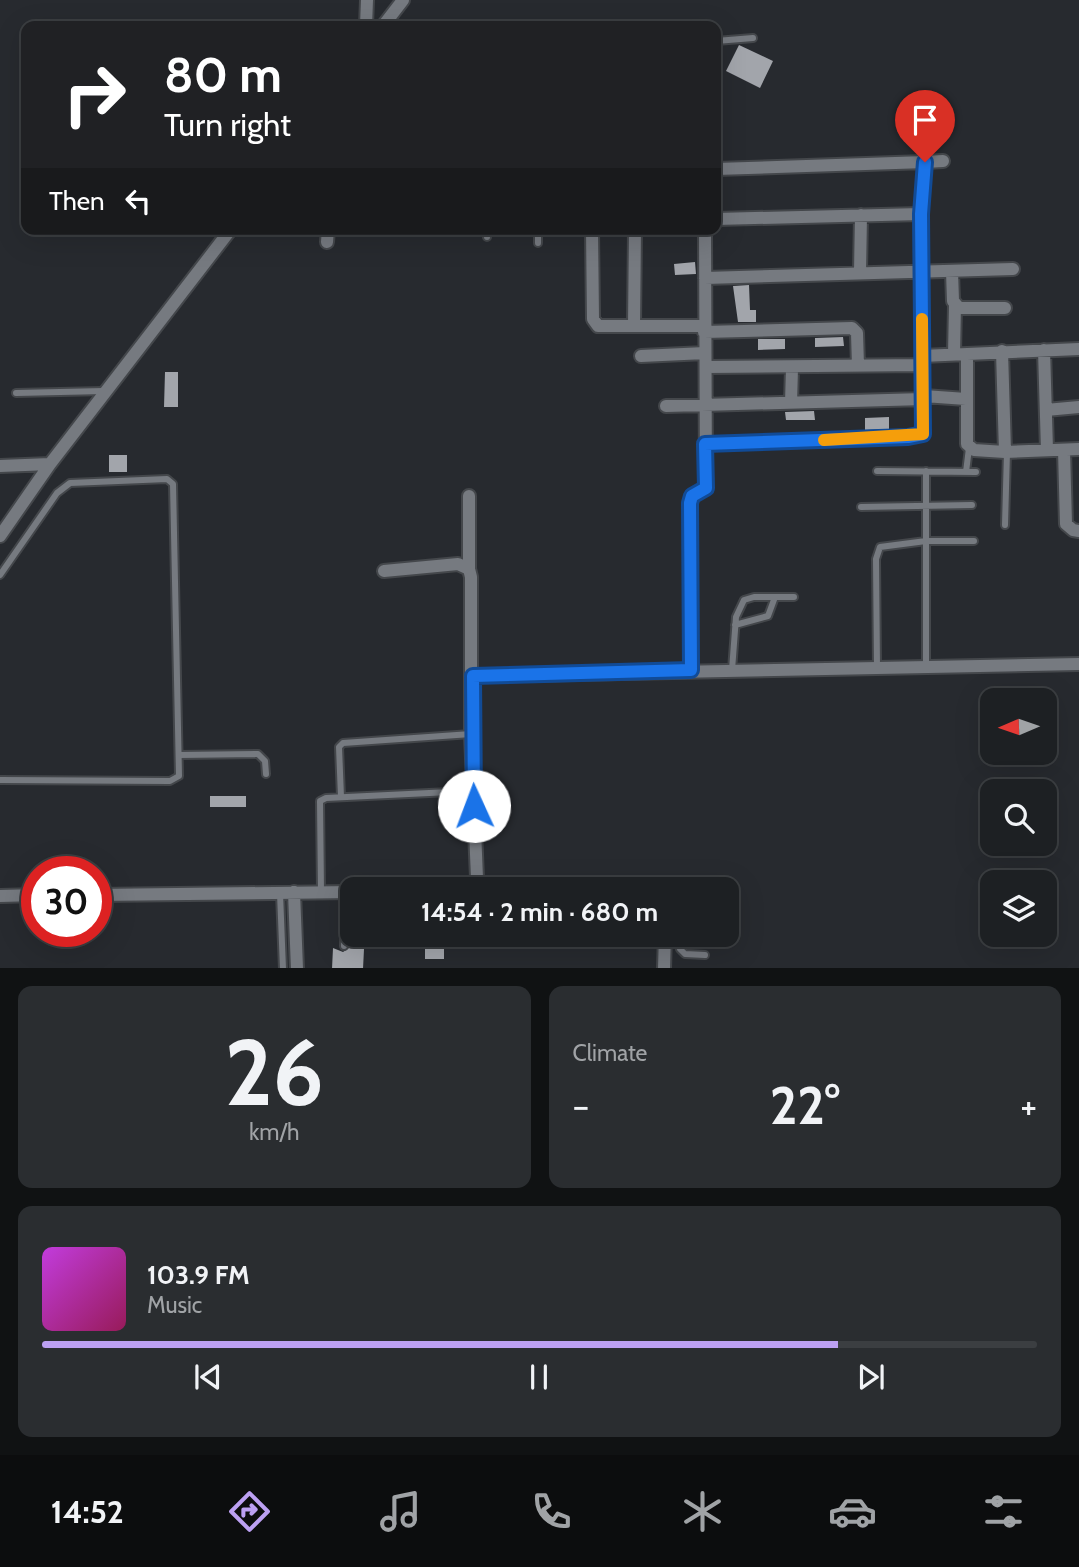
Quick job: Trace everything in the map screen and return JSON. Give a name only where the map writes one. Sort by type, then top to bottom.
[{"type":"street","points":[[366,21],[367,0]]},
{"type":"street","points":[[387,21],[403,0]]},
{"type":"street","points":[[721,169],[943,161]]},
{"type":"street","points":[[705,444],[918,436],[925,429],[921,214],[925,162]]},
{"type":"street","points":[[721,219],[921,214]]},
{"type":"street","points":[[860,272],[861,215]]},
{"type":"street","points":[[0,536],[50,464],[225,235]]},
{"type":"street","points":[[592,235],[593,319],[598,326],[704,329],[852,328],[857,333],[858,366]]},
{"type":"street","points":[[634,326],[635,235]]},
{"type":"street","points":[[691,670],[690,503],[692,496],[706,488],[705,235]]},
{"type":"street","points":[[705,278],[1013,269]]},
{"type":"street","points":[[951,271],[969,448],[1006,452],[1079,449]]},
{"type":"street","points":[[955,305],[959,308],[1004,308]]},
{"type":"street","points":[[706,367],[858,366],[960,354],[1079,349]]},
{"type":"street","points":[[1002,351],[1006,452]]},
{"type":"street","points":[[1044,351],[1047,450]]},
{"type":"street","points":[[642,356],[705,353]]},
{"type":"street","points":[[791,403],[792,368]]},
{"type":"street","points":[[666,407],[924,398],[966,399]]},
{"type":"street","points":[[1046,410],[1079,407]]},
{"type":"street","points":[[1064,450],[1066,524],[1079,531]]},
{"type":"street","points":[[0,466],[50,464]]},
{"type":"street","points":[[470,496],[469,569],[473,676],[471,734],[477,877]]},
{"type":"street","points":[[384,571],[458,564],[469,569]]},
{"type":"street","points":[[473,676],[1079,664]]},
{"type":"street","points":[[294,892],[297,968]]},
{"type":"street","points":[[112,895],[340,892]]},
{"type":"street","points":[[0,896],[21,895]]},
{"type":"street","points":[[664,968],[665,947]]},
{"type":"lane","points":[[721,41],[753,38]]},
{"type":"lane","points":[[538,235],[538,243]]},
{"type":"lane","points":[[16,393],[106,391]]},
{"type":"lane","points":[[966,472],[969,448]]},
{"type":"lane","points":[[1005,525],[1006,452]]},
{"type":"lane","points":[[877,471],[976,472]]},
{"type":"lane","points":[[926,471],[926,667]]},
{"type":"lane","points":[[0,575],[57,493],[70,483],[170,481],[180,773],[173,781],[0,780]]},
{"type":"lane","points":[[861,507],[972,505]]},
{"type":"lane","points":[[877,668],[877,552],[886,544],[974,541]]},
{"type":"lane","points":[[735,625],[768,615],[775,597]]},
{"type":"lane","points":[[732,670],[738,607],[744,600],[794,597]]},
{"type":"lane","points":[[341,797],[339,747],[343,743],[471,734]]},
{"type":"lane","points":[[179,755],[258,754],[263,758],[266,774]]},
{"type":"lane","points":[[321,892],[319,804],[326,798],[450,792]]},
{"type":"lane","points":[[280,892],[283,968]]},
{"type":"lane","points":[[680,947],[685,954],[705,955]]},
{"type":"building","points":[[739,45],[773,61],[760,88],[726,71]]},
{"type":"building","points":[[695,262],[696,274],[675,275],[674,264]]},
{"type":"building","points":[[749,285],[750,310],[756,310],[756,322],[738,322],[733,286]]},
{"type":"building","points":[[843,337],[844,346],[815,347],[815,338]]},
{"type":"building","points":[[758,339],[785,339],[785,349],[758,350]]},
{"type":"building","points":[[165,372],[178,372],[178,407],[164,407]]},
{"type":"building","points":[[814,411],[815,420],[786,420],[785,412]]},
{"type":"building","points":[[889,417],[889,429],[865,430],[865,418]]},
{"type":"building","points":[[109,455],[127,455],[127,472],[109,472]]},
{"type":"building","points":[[210,796],[246,796],[246,807],[210,807]]},
{"type":"building","points":[[425,947],[444,947],[444,959],[425,959]]},
{"type":"building","points":[[333,948],[343,952],[349,948],[364,949],[363,968],[332,968]]},
{"type":"slow traffic","points":[[824,440],[923,434],[925,417],[922,319]]},
{"type":"route","points":[[474,806],[471,734],[473,676],[691,670],[690,503],[692,496],[706,488],[705,444],[908,437],[923,434],[925,417],[921,214],[925,162]]}]
